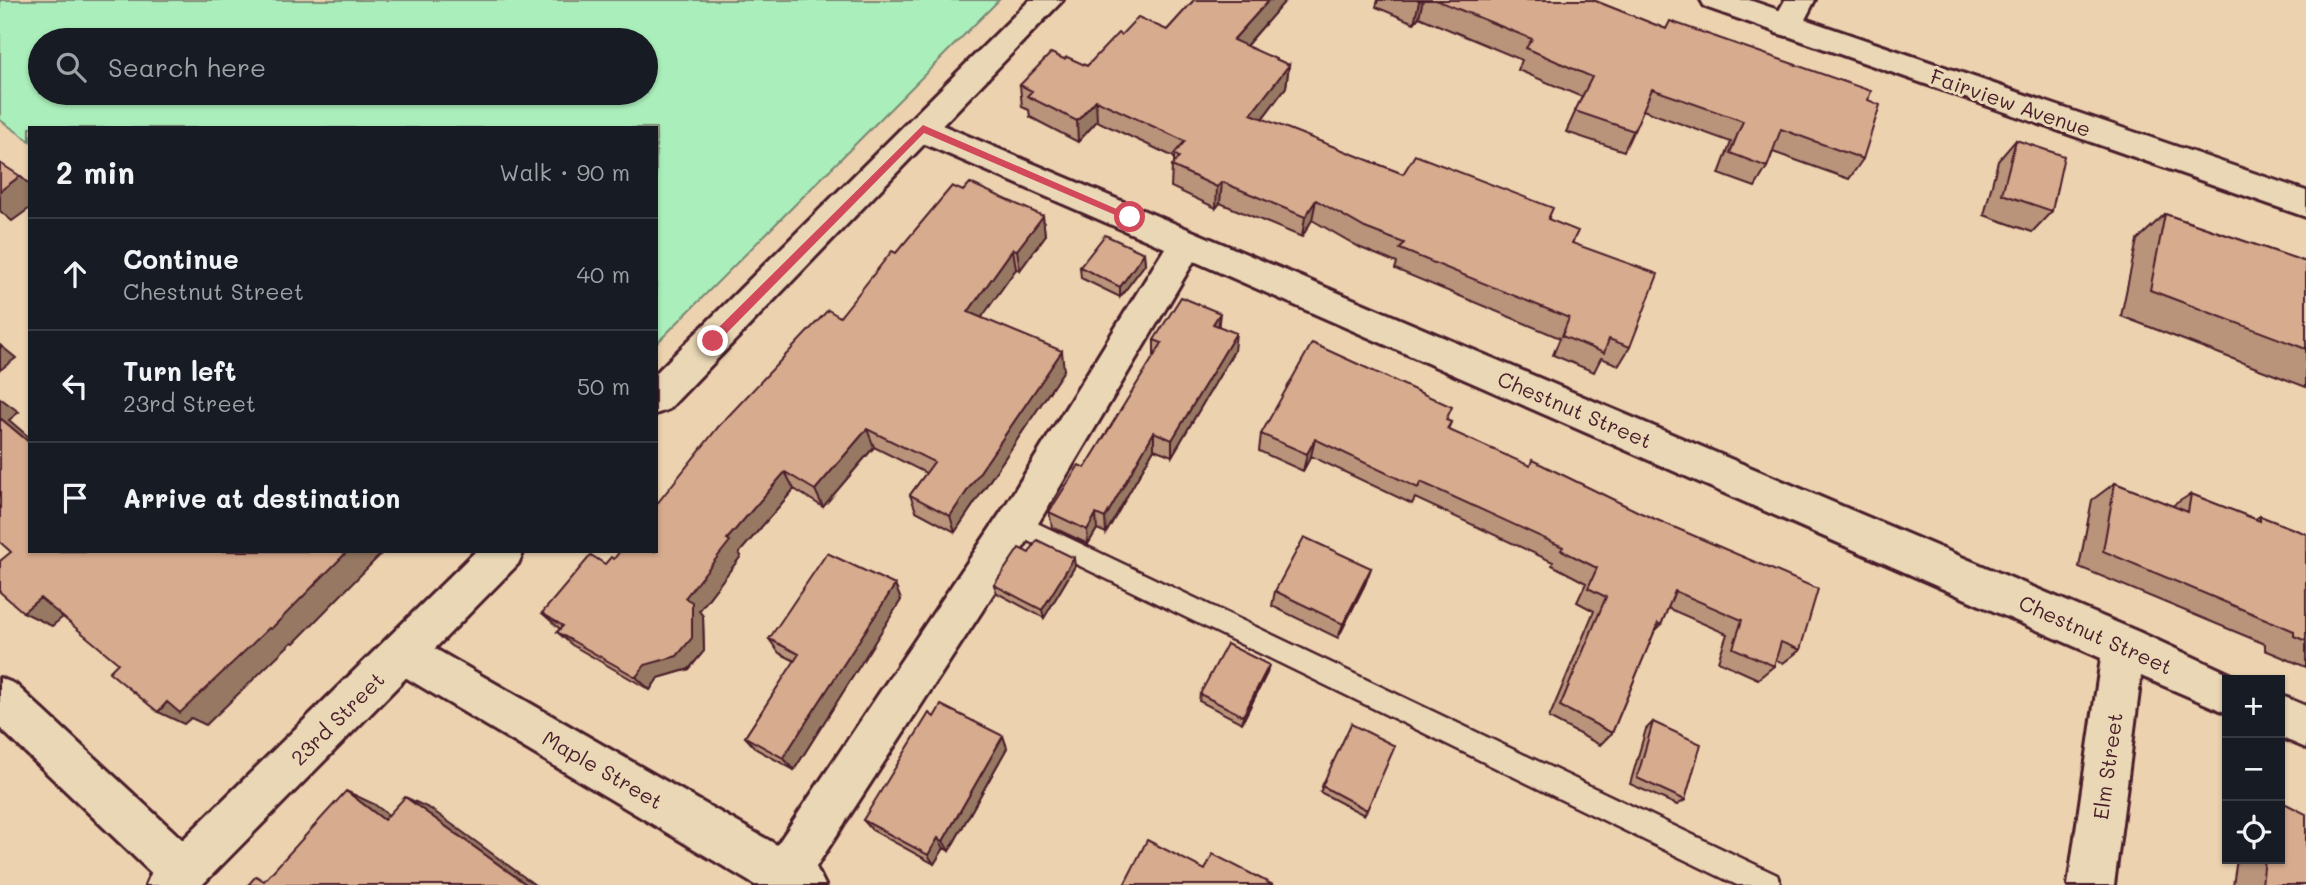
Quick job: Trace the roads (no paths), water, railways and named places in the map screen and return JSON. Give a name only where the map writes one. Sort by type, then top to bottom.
[{"type":"street","points":[[658,396],[1048,0]]},
{"type":"street","name":"Fairview Avenue","points":[[1716,0],[1794,12],[2306,204]]},
{"type":"street","name":"Chestnut Street","points":[[923,129],[2222,690]]},
{"type":"street","points":[[788,881],[1016,524],[1187,242]]},
{"type":"street","name":"23rd Street","points":[[176,878],[502,553]]},
{"type":"street","name":"Elm Street","points":[[2091,885],[2124,646]]},
{"type":"street","name":"Maple Street","points":[[403,653],[788,881]]},
{"type":"street","points":[[0,698],[176,878]]},
{"type":"street","points":[[2285,718],[2306,727]]},
{"type":"lane","points":[[1016,524],[1767,885]]}]
